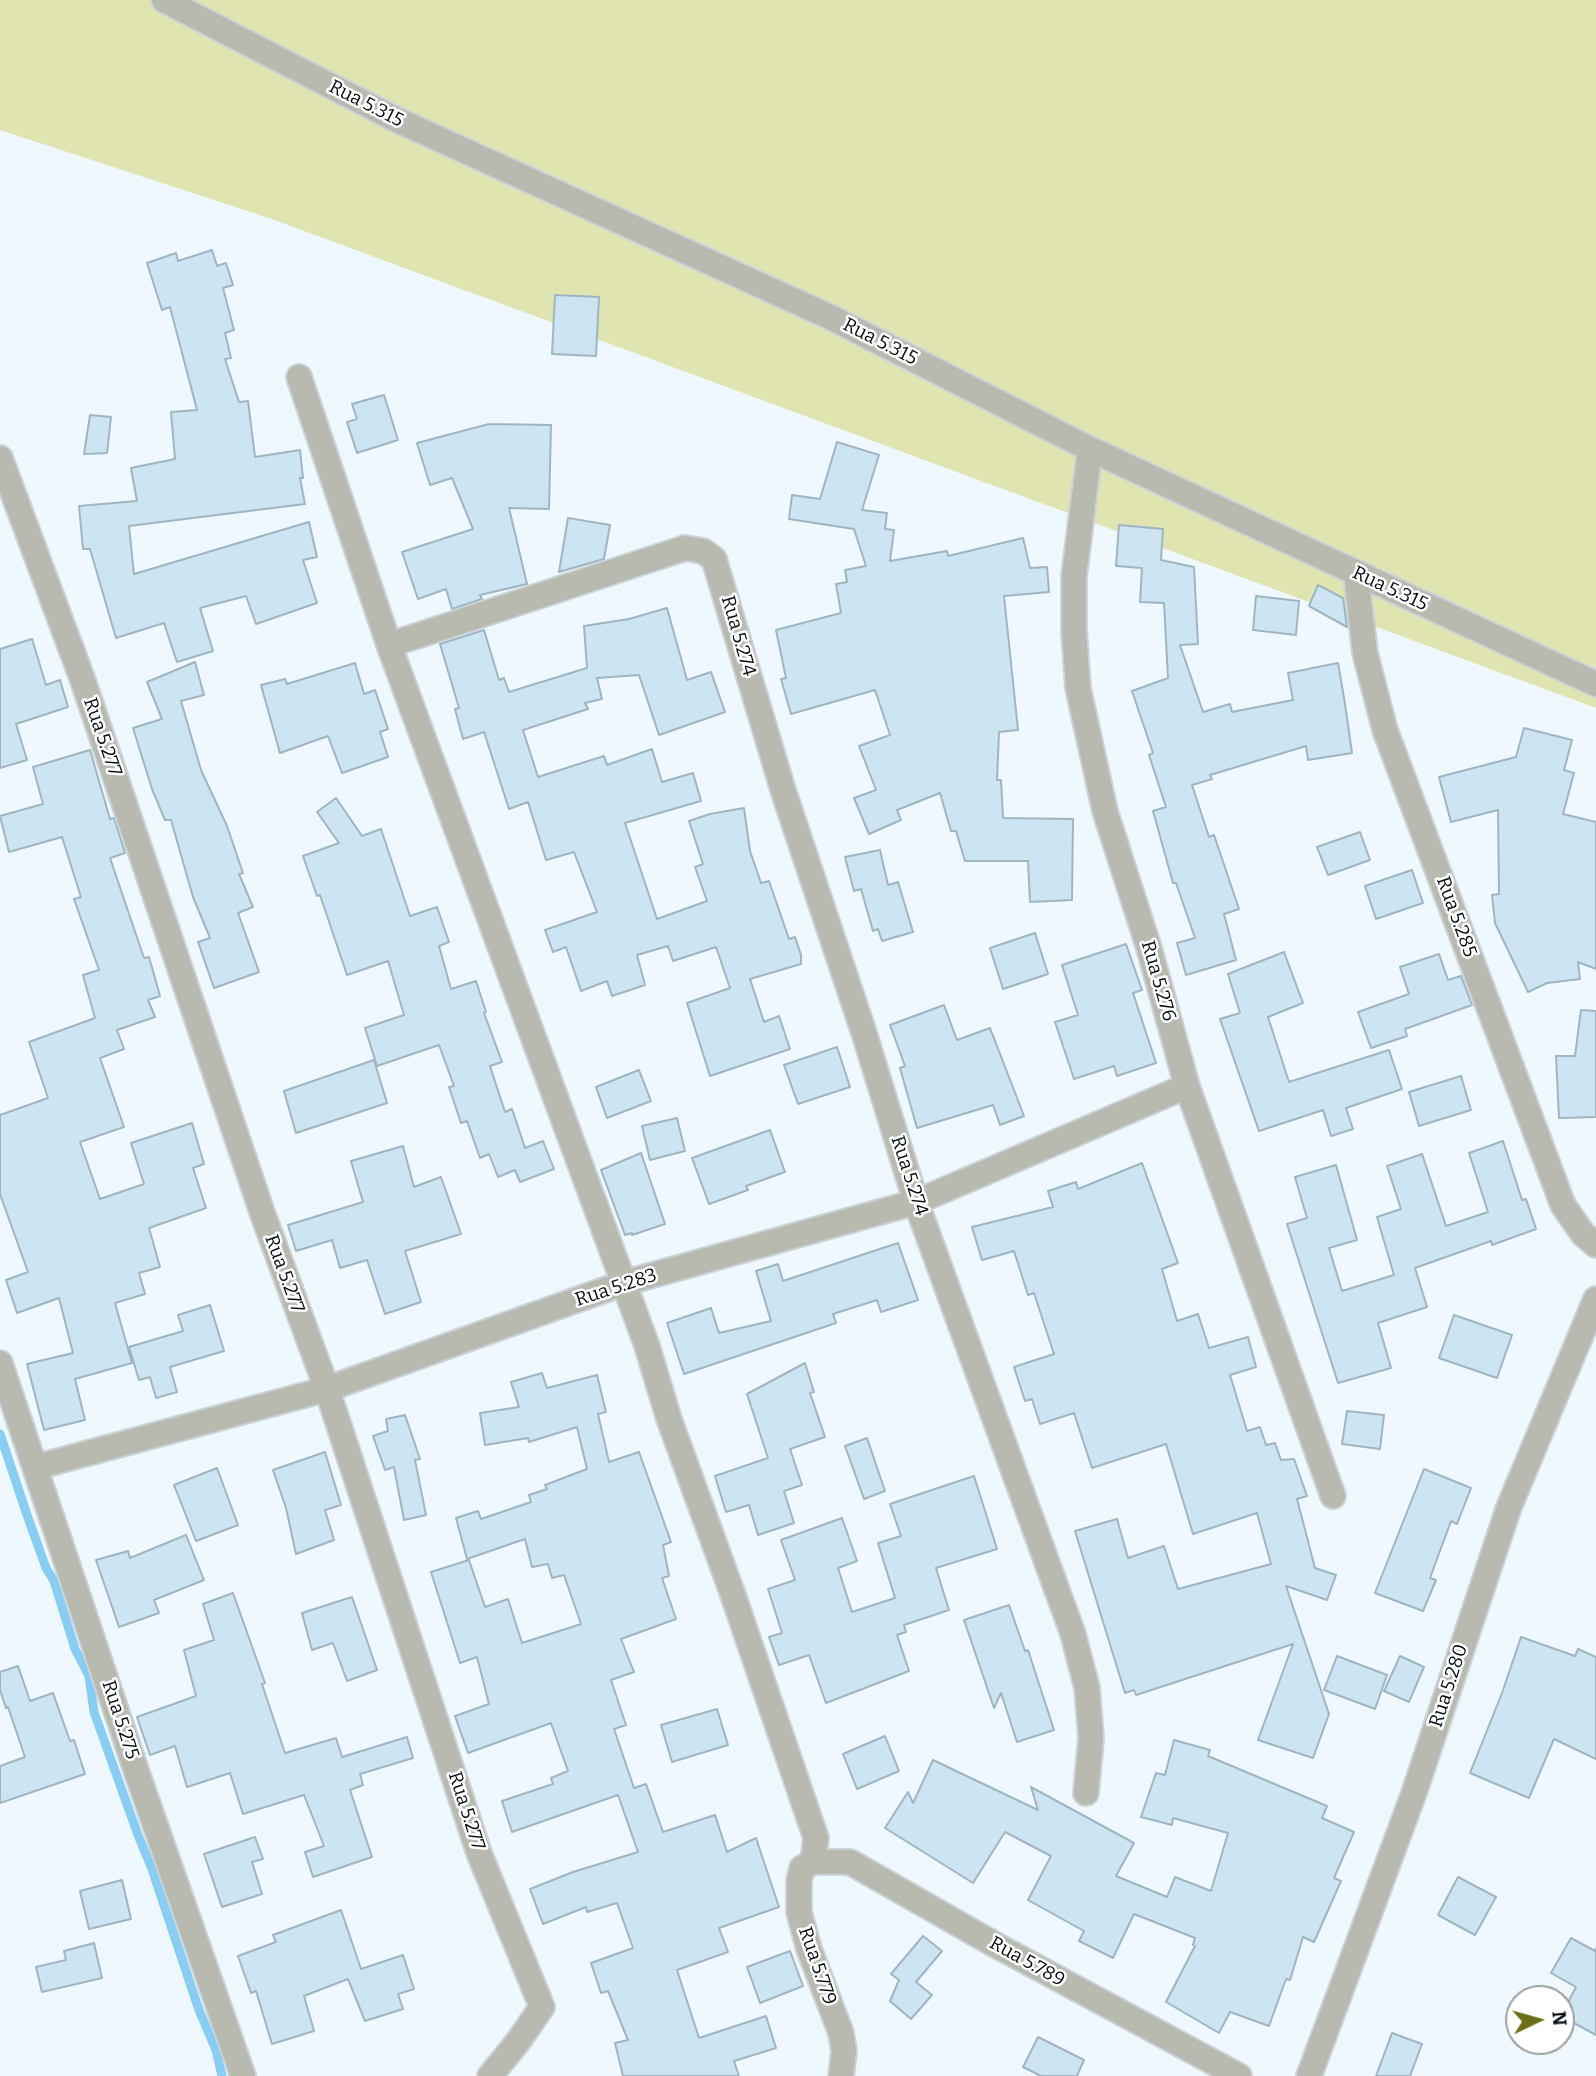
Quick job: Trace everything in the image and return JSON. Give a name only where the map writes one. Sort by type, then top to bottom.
[{"type":"street","name":"Rua 5.315","points":[[164,0],[395,119],[830,317],[1090,449],[1596,684]]},
{"type":"street","points":[[299,377],[389,645],[647,1346],[668,1419],[732,1592],[809,1815],[816,1838],[813,1862]]},
{"type":"street","name":"Rua 5.276","points":[[1090,449],[1073,576],[1073,631],[1078,688],[1105,811],[1149,948],[1187,1086],[1333,1496]]},
{"type":"street","name":"Rua 5.277","points":[[0,458],[82,678],[262,1212],[327,1389],[480,1853],[542,2007],[490,2076]]},
{"type":"street","name":"Rua 5.274","points":[[389,645],[685,548],[703,551],[714,559],[783,790],[865,1036],[916,1202],[1073,1634],[1087,1688],[1091,1738],[1086,1793]]},
{"type":"street","name":"Rua 5.285","points":[[1356,574],[1365,653],[1385,730],[1563,1205],[1583,1234],[1596,1245]]},
{"type":"street","name":"Rua 5.283","points":[[36,1467],[327,1389],[624,1283],[916,1202],[1187,1086]]},
{"type":"street","name":"Rua 5.280","points":[[1309,2076],[1414,1793],[1509,1507],[1596,1299]]},
{"type":"street","name":"Rua 5.275","points":[[0,1363],[136,1770],[243,2076]]},
{"type":"street","name":"Rua 5.779","points":[[813,1862],[803,1868],[799,1881],[799,1912],[809,1949],[841,2033],[844,2051],[841,2076]]},
{"type":"street","name":"Rua 5.789","points":[[813,1862],[850,1862],[992,1943],[1240,2076]]},
{"type":"green space","points":[[0,0],[1596,0],[1596,708],[269,218],[0,130]]},
{"type":"building","points":[[212,250],[217,266],[226,263],[233,285],[223,288],[234,330],[225,333],[231,358],[225,359],[239,402],[248,401],[255,457],[300,450],[303,478],[300,478],[305,504],[129,526],[134,574],[309,522],[317,557],[303,560],[317,603],[256,624],[246,596],[200,608],[213,651],[177,662],[164,623],[116,638],[90,549],[83,549],[79,506],[137,501],[131,468],[175,459],[171,412],[197,410],[170,307],[162,310],[147,263],[176,253],[178,261]]},
{"type":"building","points":[[555,295],[599,297],[596,356],[552,354]]},
{"type":"building","points":[[384,395],[398,440],[357,453],[347,422],[357,419],[352,404]]},
{"type":"building","points":[[90,415],[111,417],[107,453],[84,454]]},
{"type":"building","points":[[489,424],[551,425],[549,509],[509,508],[527,584],[480,595],[482,599],[452,609],[446,589],[418,599],[402,552],[473,529],[452,478],[430,485],[417,443]]},
{"type":"building","points":[[837,442],[879,455],[862,510],[887,513],[885,529],[894,530],[890,561],[947,551],[948,556],[1023,538],[1030,568],[1047,567],[1049,592],[1004,596],[1018,730],[999,732],[997,780],[1001,780],[1003,818],[1073,819],[1072,900],[1030,902],[1028,861],[965,861],[956,831],[951,831],[940,793],[897,810],[901,820],[869,834],[854,798],[876,790],[859,746],[890,735],[875,690],[791,714],[781,679],[786,678],[776,630],[841,613],[836,584],[847,582],[845,570],[866,566],[854,529],[789,519],[792,495],[820,499]]},
{"type":"building","points":[[568,518],[610,525],[604,559],[559,572]]},
{"type":"building","points":[[1119,525],[1163,529],[1161,560],[1194,567],[1198,644],[1180,645],[1203,712],[1230,704],[1232,712],[1293,700],[1288,673],[1338,663],[1345,704],[1352,753],[1308,760],[1306,746],[1210,775],[1212,779],[1192,785],[1209,837],[1214,835],[1239,909],[1224,914],[1236,960],[1186,975],[1177,943],[1195,938],[1176,883],[1173,883],[1153,811],[1166,807],[1149,755],[1153,753],[1132,691],[1168,678],[1164,603],[1140,602],[1142,568],[1116,566]]},
{"type":"building","points":[[1318,585],[1343,598],[1347,627],[1309,606]]},
{"type":"building","points":[[1256,596],[1299,601],[1296,635],[1253,630]]},
{"type":"building","points":[[667,608],[687,680],[711,672],[725,712],[659,735],[639,675],[597,678],[602,699],[585,703],[588,709],[523,730],[538,777],[604,756],[607,765],[652,749],[662,782],[693,773],[701,801],[625,823],[657,919],[707,901],[695,867],[703,864],[689,821],[744,808],[750,851],[761,883],[769,881],[789,939],[795,937],[801,964],[750,979],[764,1022],[779,1016],[790,1049],[710,1076],[687,1003],[730,988],[716,947],[673,961],[668,946],[637,955],[645,985],[612,996],[607,981],[581,991],[566,947],[553,952],[545,930],[597,912],[574,852],[546,860],[528,802],[509,809],[484,732],[463,739],[455,709],[459,708],[440,644],[484,630],[499,680],[504,678],[509,692],[587,668],[584,626],[629,619]]},
{"type":"building","points":[[32,639],[46,685],[60,680],[68,707],[16,724],[27,760],[0,768],[0,649]]},
{"type":"building","points":[[195,662],[204,695],[181,701],[201,770],[227,826],[243,873],[239,874],[253,907],[238,913],[259,972],[214,988],[198,942],[210,938],[193,897],[171,820],[165,820],[152,789],[133,728],[162,719],[147,682]]},
{"type":"building","points":[[355,663],[364,694],[375,690],[388,729],[380,732],[388,757],[342,773],[328,736],[280,753],[261,685],[285,679],[287,684]]},
{"type":"building","points":[[1524,728],[1572,740],[1564,770],[1574,773],[1563,814],[1596,822],[1596,969],[1578,962],[1580,979],[1547,983],[1528,992],[1495,923],[1492,895],[1499,894],[1498,810],[1451,822],[1439,777],[1516,757]]},
{"type":"building","points":[[90,750],[110,819],[114,818],[125,853],[110,858],[144,958],[149,957],[160,996],[148,1000],[155,1017],[117,1030],[124,1049],[100,1058],[124,1127],[80,1142],[100,1199],[144,1184],[131,1143],[192,1123],[204,1164],[193,1168],[206,1208],[149,1228],[160,1267],[139,1273],[145,1294],[115,1303],[132,1363],[75,1379],[85,1420],[44,1430],[27,1364],[73,1353],[59,1298],[17,1313],[6,1280],[28,1272],[0,1194],[0,1115],[48,1098],[29,1042],[95,1018],[83,975],[99,970],[74,899],[81,897],[62,837],[9,852],[0,816],[43,804],[33,767]]},
{"type":"building","points":[[336,798],[362,836],[381,829],[410,916],[437,907],[449,942],[439,946],[451,989],[476,981],[486,1012],[484,1013],[502,1062],[490,1066],[505,1112],[512,1109],[525,1148],[543,1141],[554,1169],[520,1182],[515,1170],[498,1177],[489,1154],[480,1158],[467,1121],[461,1123],[449,1087],[454,1086],[439,1045],[377,1066],[365,1028],[404,1015],[388,961],[347,975],[320,895],[317,896],[303,856],[339,843],[317,812]]},
{"type":"building","points":[[1360,832],[1370,860],[1328,875],[1317,847]]},
{"type":"building","points":[[880,850],[888,885],[898,882],[913,932],[882,941],[878,929],[873,931],[861,889],[854,891],[845,857]]},
{"type":"building","points":[[1412,870],[1423,903],[1376,919],[1365,886]]},
{"type":"building","points":[[1035,933],[1048,974],[1003,989],[990,948]]},
{"type":"building","points":[[1126,944],[1142,990],[1133,993],[1156,1063],[1117,1076],[1114,1066],[1074,1079],[1055,1022],[1078,1015],[1062,965]]},
{"type":"building","points":[[1284,952],[1303,1003],[1268,1017],[1289,1082],[1389,1050],[1402,1089],[1346,1108],[1353,1129],[1331,1136],[1323,1110],[1259,1131],[1220,1019],[1240,1013],[1228,974]]},
{"type":"building","points":[[1439,954],[1448,980],[1461,976],[1472,1005],[1405,1029],[1407,1036],[1371,1048],[1358,1012],[1409,994],[1400,967]]},
{"type":"building","points":[[944,1005],[957,1040],[990,1028],[1024,1116],[1000,1125],[993,1105],[917,1128],[900,1068],[905,1066],[890,1025]]},
{"type":"building","points":[[1581,1010],[1596,1011],[1596,1117],[1559,1118],[1556,1056],[1575,1056]]},
{"type":"building","points":[[837,1047],[850,1087],[798,1104],[784,1065]]},
{"type":"building","points":[[374,1060],[387,1103],[296,1133],[284,1091]]},
{"type":"building","points":[[639,1070],[651,1101],[607,1118],[596,1087]]},
{"type":"building","points":[[1461,1076],[1471,1110],[1419,1126],[1409,1092]]},
{"type":"building","points":[[677,1118],[685,1151],[650,1160],[642,1126]]},
{"type":"building","points":[[770,1130],[785,1172],[746,1186],[748,1190],[709,1204],[692,1158]]},
{"type":"building","points":[[1503,1141],[1522,1200],[1526,1199],[1536,1229],[1492,1245],[1491,1241],[1415,1268],[1427,1307],[1378,1323],[1391,1368],[1338,1383],[1287,1224],[1307,1218],[1295,1177],[1336,1165],[1357,1240],[1329,1248],[1342,1291],[1394,1275],[1377,1217],[1401,1209],[1387,1166],[1422,1154],[1446,1226],[1488,1212],[1469,1153]]},
{"type":"building","points":[[403,1146],[414,1187],[441,1177],[461,1234],[405,1251],[421,1302],[385,1314],[367,1260],[340,1268],[332,1240],[296,1251],[288,1225],[363,1202],[351,1161]]},
{"type":"building","points":[[641,1153],[665,1224],[625,1235],[601,1170]]},
{"type":"building","points":[[1142,1163],[1178,1263],[1162,1269],[1177,1321],[1198,1314],[1209,1348],[1248,1337],[1256,1367],[1230,1375],[1247,1431],[1260,1427],[1266,1445],[1275,1443],[1281,1460],[1294,1459],[1307,1496],[1297,1499],[1315,1568],[1336,1575],[1327,1600],[1286,1586],[1329,1714],[1313,1758],[1258,1740],[1293,1644],[1136,1695],[1134,1690],[1125,1693],[1075,1531],[1117,1519],[1128,1558],[1164,1546],[1178,1589],[1271,1564],[1257,1513],[1193,1534],[1166,1444],[1092,1468],[1074,1413],[1040,1424],[1032,1399],[1025,1401],[1014,1367],[1054,1354],[1034,1293],[1028,1295],[1014,1251],[982,1260],[972,1227],[1053,1207],[1048,1191],[1076,1182],[1078,1189]]},
{"type":"building","points":[[898,1243],[918,1300],[881,1312],[877,1300],[833,1314],[836,1323],[684,1374],[667,1323],[711,1308],[719,1333],[771,1321],[756,1271],[778,1264],[783,1281]]},
{"type":"building","points":[[210,1305],[224,1351],[170,1367],[177,1392],[156,1398],[150,1377],[139,1380],[129,1347],[183,1331],[178,1315]]},
{"type":"building","points":[[1454,1315],[1512,1335],[1497,1378],[1439,1358]]},
{"type":"building","points":[[805,1363],[814,1392],[810,1393],[825,1437],[790,1449],[802,1485],[784,1491],[794,1523],[758,1535],[749,1505],[726,1512],[715,1476],[768,1458],[747,1394]]},
{"type":"building","points":[[542,1373],[547,1388],[597,1375],[606,1412],[598,1414],[609,1462],[639,1452],[671,1542],[663,1545],[669,1576],[662,1578],[676,1619],[621,1639],[634,1672],[611,1680],[626,1725],[614,1729],[634,1788],[646,1784],[663,1832],[715,1815],[727,1852],[756,1838],[779,1907],[719,1928],[728,1952],[677,1970],[699,2038],[766,2016],[776,2048],[734,2061],[739,2076],[623,2076],[615,2043],[628,2040],[608,1991],[601,1993],[591,1963],[633,1948],[617,1903],[587,1912],[586,1907],[543,1924],[530,1889],[573,1872],[638,1852],[618,1795],[512,1832],[502,1801],[553,1784],[551,1778],[568,1771],[551,1723],[468,1753],[455,1716],[489,1704],[477,1657],[460,1663],[431,1572],[469,1560],[485,1607],[508,1599],[522,1643],[581,1624],[564,1575],[552,1578],[548,1564],[532,1567],[525,1539],[467,1559],[456,1518],[478,1511],[481,1519],[531,1502],[529,1495],[547,1489],[545,1485],[587,1469],[577,1427],[529,1442],[528,1438],[485,1445],[480,1413],[519,1407],[511,1382]]},
{"type":"building","points":[[1347,1411],[1384,1415],[1380,1449],[1342,1444]]},
{"type":"building","points":[[405,1415],[420,1459],[415,1460],[426,1515],[404,1520],[394,1467],[385,1470],[373,1436],[388,1431],[386,1419]]},
{"type":"building","points":[[867,1438],[885,1491],[864,1499],[845,1446]]},
{"type":"building","points":[[325,1452],[341,1505],[325,1510],[334,1540],[296,1554],[286,1508],[273,1470]]},
{"type":"building","points":[[217,1468],[238,1525],[196,1541],[174,1485]]},
{"type":"building","points":[[1424,1469],[1471,1488],[1457,1524],[1451,1521],[1430,1578],[1436,1580],[1423,1611],[1375,1593]]},
{"type":"building","points":[[974,1476],[997,1549],[936,1568],[949,1610],[904,1625],[906,1632],[897,1635],[909,1671],[826,1703],[809,1655],[779,1665],[769,1637],[782,1633],[768,1589],[795,1580],[781,1540],[842,1518],[857,1561],[838,1568],[852,1612],[895,1598],[878,1543],[901,1536],[890,1504]]},
{"type":"building","points":[[186,1535],[204,1580],[154,1600],[159,1613],[119,1627],[96,1560],[128,1551],[130,1558]]},
{"type":"building","points":[[233,1593],[265,1683],[262,1684],[285,1753],[336,1738],[342,1757],[407,1737],[413,1758],[360,1774],[363,1785],[350,1790],[372,1857],[313,1877],[305,1852],[324,1846],[304,1795],[243,1814],[230,1773],[187,1787],[175,1746],[150,1755],[137,1717],[196,1696],[184,1650],[214,1640],[203,1604]]},
{"type":"building","points":[[352,1597],[377,1670],[347,1681],[333,1643],[312,1650],[302,1613]]},
{"type":"building","points":[[1009,1605],[1025,1651],[1028,1650],[1054,1730],[1017,1742],[1001,1693],[994,1708],[964,1620]]},
{"type":"building","points":[[1521,1637],[1575,1656],[1578,1649],[1596,1657],[1596,1759],[1554,1739],[1529,1798],[1470,1773]]},
{"type":"building","points":[[1337,1656],[1387,1675],[1375,1709],[1324,1690]]},
{"type":"building","points":[[1400,1656],[1424,1667],[1409,1702],[1384,1691]]},
{"type":"building","points":[[18,1666],[30,1701],[53,1693],[70,1741],[74,1740],[85,1774],[0,1803],[0,1766],[25,1757],[0,1690],[0,1672]]},
{"type":"building","points":[[717,1709],[728,1745],[672,1762],[661,1725]]},
{"type":"building","points":[[885,1736],[899,1771],[857,1789],[843,1754]]},
{"type":"building","points":[[1174,1740],[1210,1750],[1208,1756],[1327,1806],[1322,1818],[1354,1832],[1334,1878],[1341,1881],[1314,1942],[1303,1937],[1290,1980],[1286,1979],[1269,2026],[1230,2012],[1219,2033],[1166,2002],[1195,1946],[1195,1938],[1134,1914],[1113,1958],[1079,1941],[1084,1931],[1028,1900],[1051,1856],[1005,1832],[973,1883],[885,1828],[908,1792],[913,1803],[933,1760],[1038,1810],[1031,1787],[1134,1843],[1116,1876],[1167,1897],[1175,1877],[1211,1891],[1228,1833],[1173,1818],[1172,1825],[1141,1817],[1156,1773],[1165,1775]]},
{"type":"building","points":[[255,1837],[263,1859],[252,1862],[262,1894],[222,1907],[204,1854]]},
{"type":"building","points":[[1458,1877],[1496,1897],[1475,1935],[1438,1915]]},
{"type":"building","points":[[122,1880],[131,1919],[89,1929],[80,1891]]},
{"type":"building","points":[[341,1910],[361,1969],[403,1955],[414,1989],[398,1994],[403,2009],[365,2021],[348,1979],[304,1996],[314,2031],[272,2044],[256,1991],[251,1993],[238,1956],[276,1942],[273,1935]]},
{"type":"building","points":[[923,1936],[942,1951],[916,1982],[932,1995],[911,2019],[890,2001],[899,1980],[891,1974]]},
{"type":"building","points":[[1571,1938],[1595,1951],[1596,1948],[1596,2035],[1575,2024],[1575,1985],[1551,1973]]},
{"type":"building","points":[[94,1943],[102,1978],[42,1992],[36,1967],[66,1960],[64,1951]]},
{"type":"building","points":[[790,1951],[803,1986],[760,2003],[747,1967]]},
{"type":"building","points":[[1392,2033],[1422,2044],[1410,2076],[1376,2076]]},
{"type":"building","points":[[1038,2037],[1084,2060],[1077,2076],[1041,2076],[1023,2067]]},
{"type":"waterway","points":[[0,1434],[46,1568],[54,1581],[75,1649],[89,1676],[94,1712],[152,1869],[199,2010],[216,2050],[222,2076]]}]
